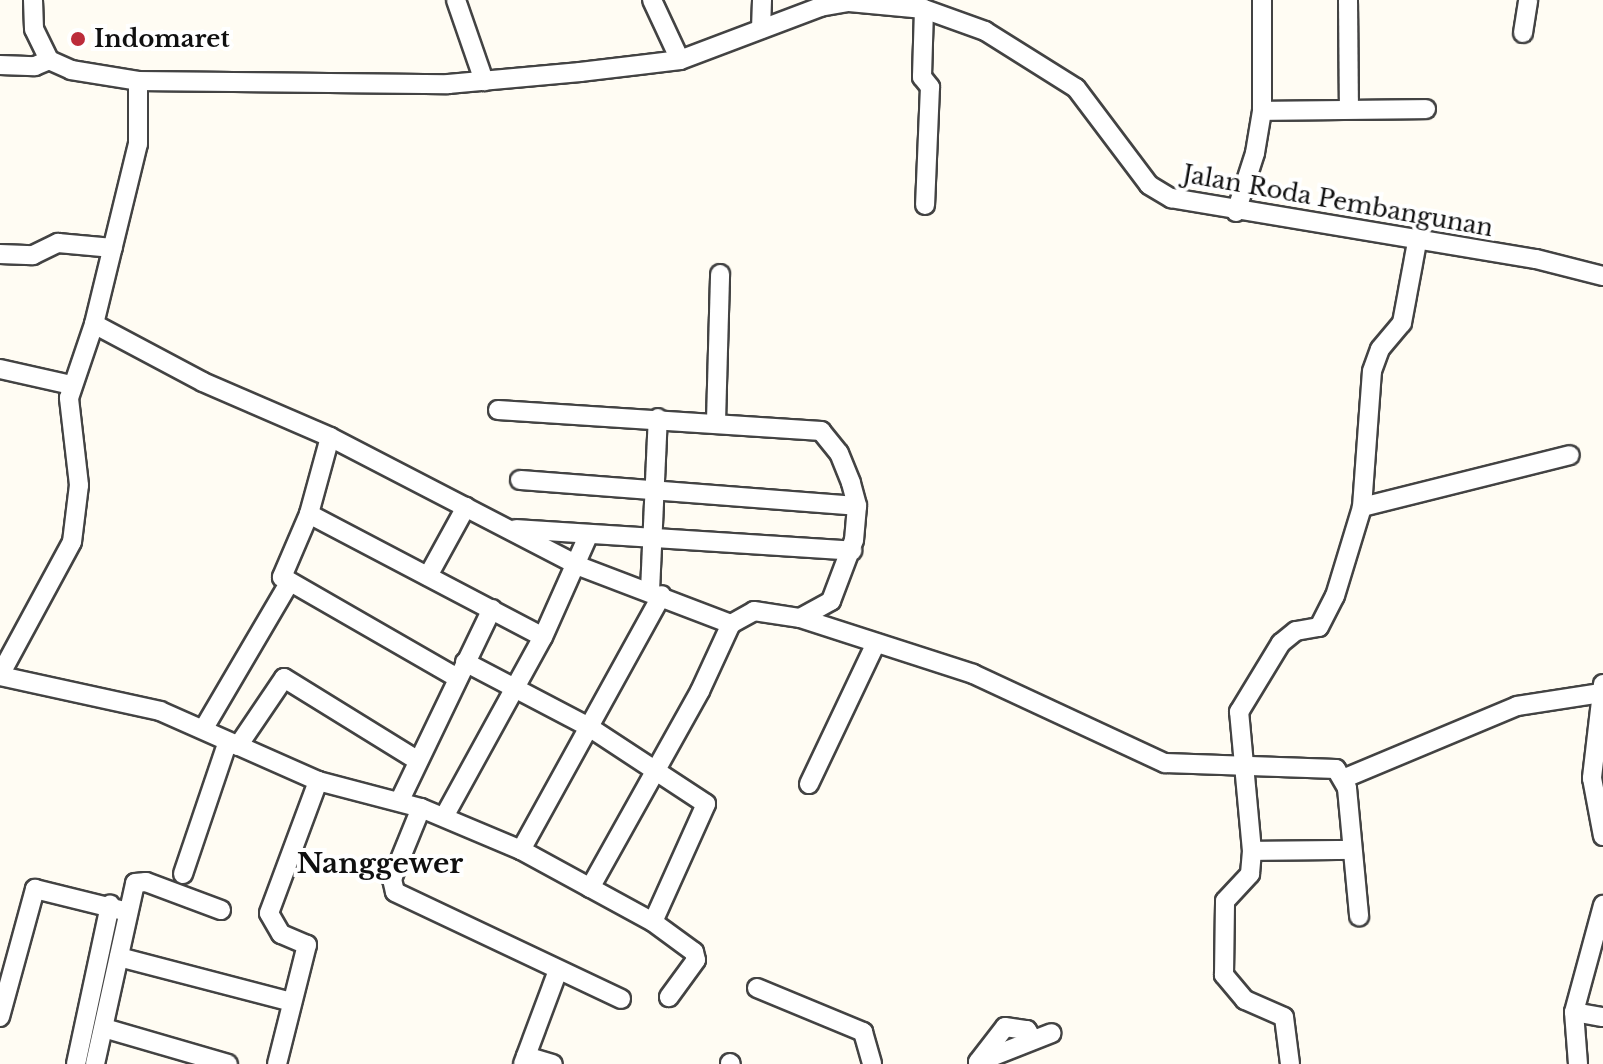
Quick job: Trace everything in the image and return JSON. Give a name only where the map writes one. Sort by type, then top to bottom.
[{"type":"street","points":[[0,65],[35,66],[49,60],[34,29],[33,0]]},
{"type":"street","points":[[456,0],[484,81]]},
{"type":"street","points":[[652,0],[680,60]]},
{"type":"street","points":[[761,29],[762,0]]},
{"type":"street","points":[[1348,0],[1349,108]]},
{"type":"street","points":[[1523,33],[1528,0]]},
{"type":"street","name":"Jalan Roda Pembangunan","points":[[49,60],[71,70],[138,81],[484,81],[680,60],[819,4],[849,2],[924,9],[985,31],[1076,88],[1149,185],[1171,198],[1236,212],[1536,259],[1603,276]]},
{"type":"street","points":[[1236,212],[1255,153],[1262,111],[1258,5]]},
{"type":"street","points":[[924,9],[922,77],[930,87],[925,205]]},
{"type":"street","points":[[138,81],[138,144],[94,324],[71,385],[69,425],[79,499],[72,542],[65,564],[0,675],[160,711],[318,781],[400,800],[445,815],[521,850],[653,922],[696,955],[669,997]]},
{"type":"street","points":[[1262,111],[1426,109]]},
{"type":"street","points":[[1290,1064],[1284,1017],[1245,1000],[1224,975],[1225,901],[1250,874],[1252,851],[1242,765],[1241,705],[1281,643],[1325,620],[1362,507],[1372,371],[1380,349],[1402,323],[1417,242]]},
{"type":"street","points":[[0,254],[33,255],[58,243],[113,248]]},
{"type":"street","points":[[716,421],[720,274]]},
{"type":"street","points":[[94,324],[203,382],[330,437],[579,566],[731,624]]},
{"type":"street","points":[[0,369],[71,385]]},
{"type":"street","points":[[498,410],[716,421],[821,431],[839,453],[857,506],[852,551],[831,601],[800,618]]},
{"type":"street","points":[[521,850],[589,727],[656,593],[653,542],[658,418]]},
{"type":"street","points":[[330,437],[309,514],[282,573],[289,583],[460,669],[516,689],[589,727],[703,799],[707,808],[653,922]]},
{"type":"street","points":[[1362,507],[1570,455]]},
{"type":"street","points":[[520,480],[857,506]]},
{"type":"street","points":[[428,576],[466,507]]},
{"type":"street","points":[[309,514],[543,637]]},
{"type":"street","points":[[508,528],[653,542],[852,551]]},
{"type":"street","points":[[445,815],[543,637],[579,566],[588,536]]},
{"type":"street","points":[[204,728],[289,583]]},
{"type":"street","points":[[400,800],[460,669],[492,609]]},
{"type":"street","points":[[590,888],[654,768],[700,691],[731,624],[754,611],[800,618],[1024,695],[1150,758],[1182,765],[1336,769],[1345,778],[1359,916]]},
{"type":"street","points":[[809,784],[876,643]]},
{"type":"street","points":[[183,874],[233,745],[284,678],[417,760]]},
{"type":"street","points":[[1345,778],[1517,706],[1602,688],[1592,778],[1603,836]]},
{"type":"street","points":[[277,1064],[307,945],[281,934],[269,913],[318,781]]},
{"type":"street","points":[[421,808],[392,879],[395,892],[494,936],[557,973],[621,999]]},
{"type":"street","points":[[1252,851],[1352,850]]},
{"type":"street","points":[[95,1064],[135,883],[142,881],[221,910]]},
{"type":"street","points":[[0,1017],[35,889],[110,905],[128,912]]},
{"type":"street","points":[[76,1064],[110,905]]},
{"type":"street","points":[[1578,1064],[1574,1012],[1603,905]]},
{"type":"street","points":[[119,957],[292,1002]]},
{"type":"street","points":[[553,1064],[524,1060],[557,973]]},
{"type":"street","points":[[757,988],[863,1032],[872,1064]]},
{"type":"street","points":[[1574,1012],[1603,1017]]},
{"type":"street","points":[[104,1028],[228,1064]]},
{"type":"street","points":[[977,1063],[1031,1037],[1052,1033]]},
{"type":"place","name":"Indomaret","points":[[78,39]]},
{"type":"district","name":"Nanggewer","points":[[380,864]]}]
